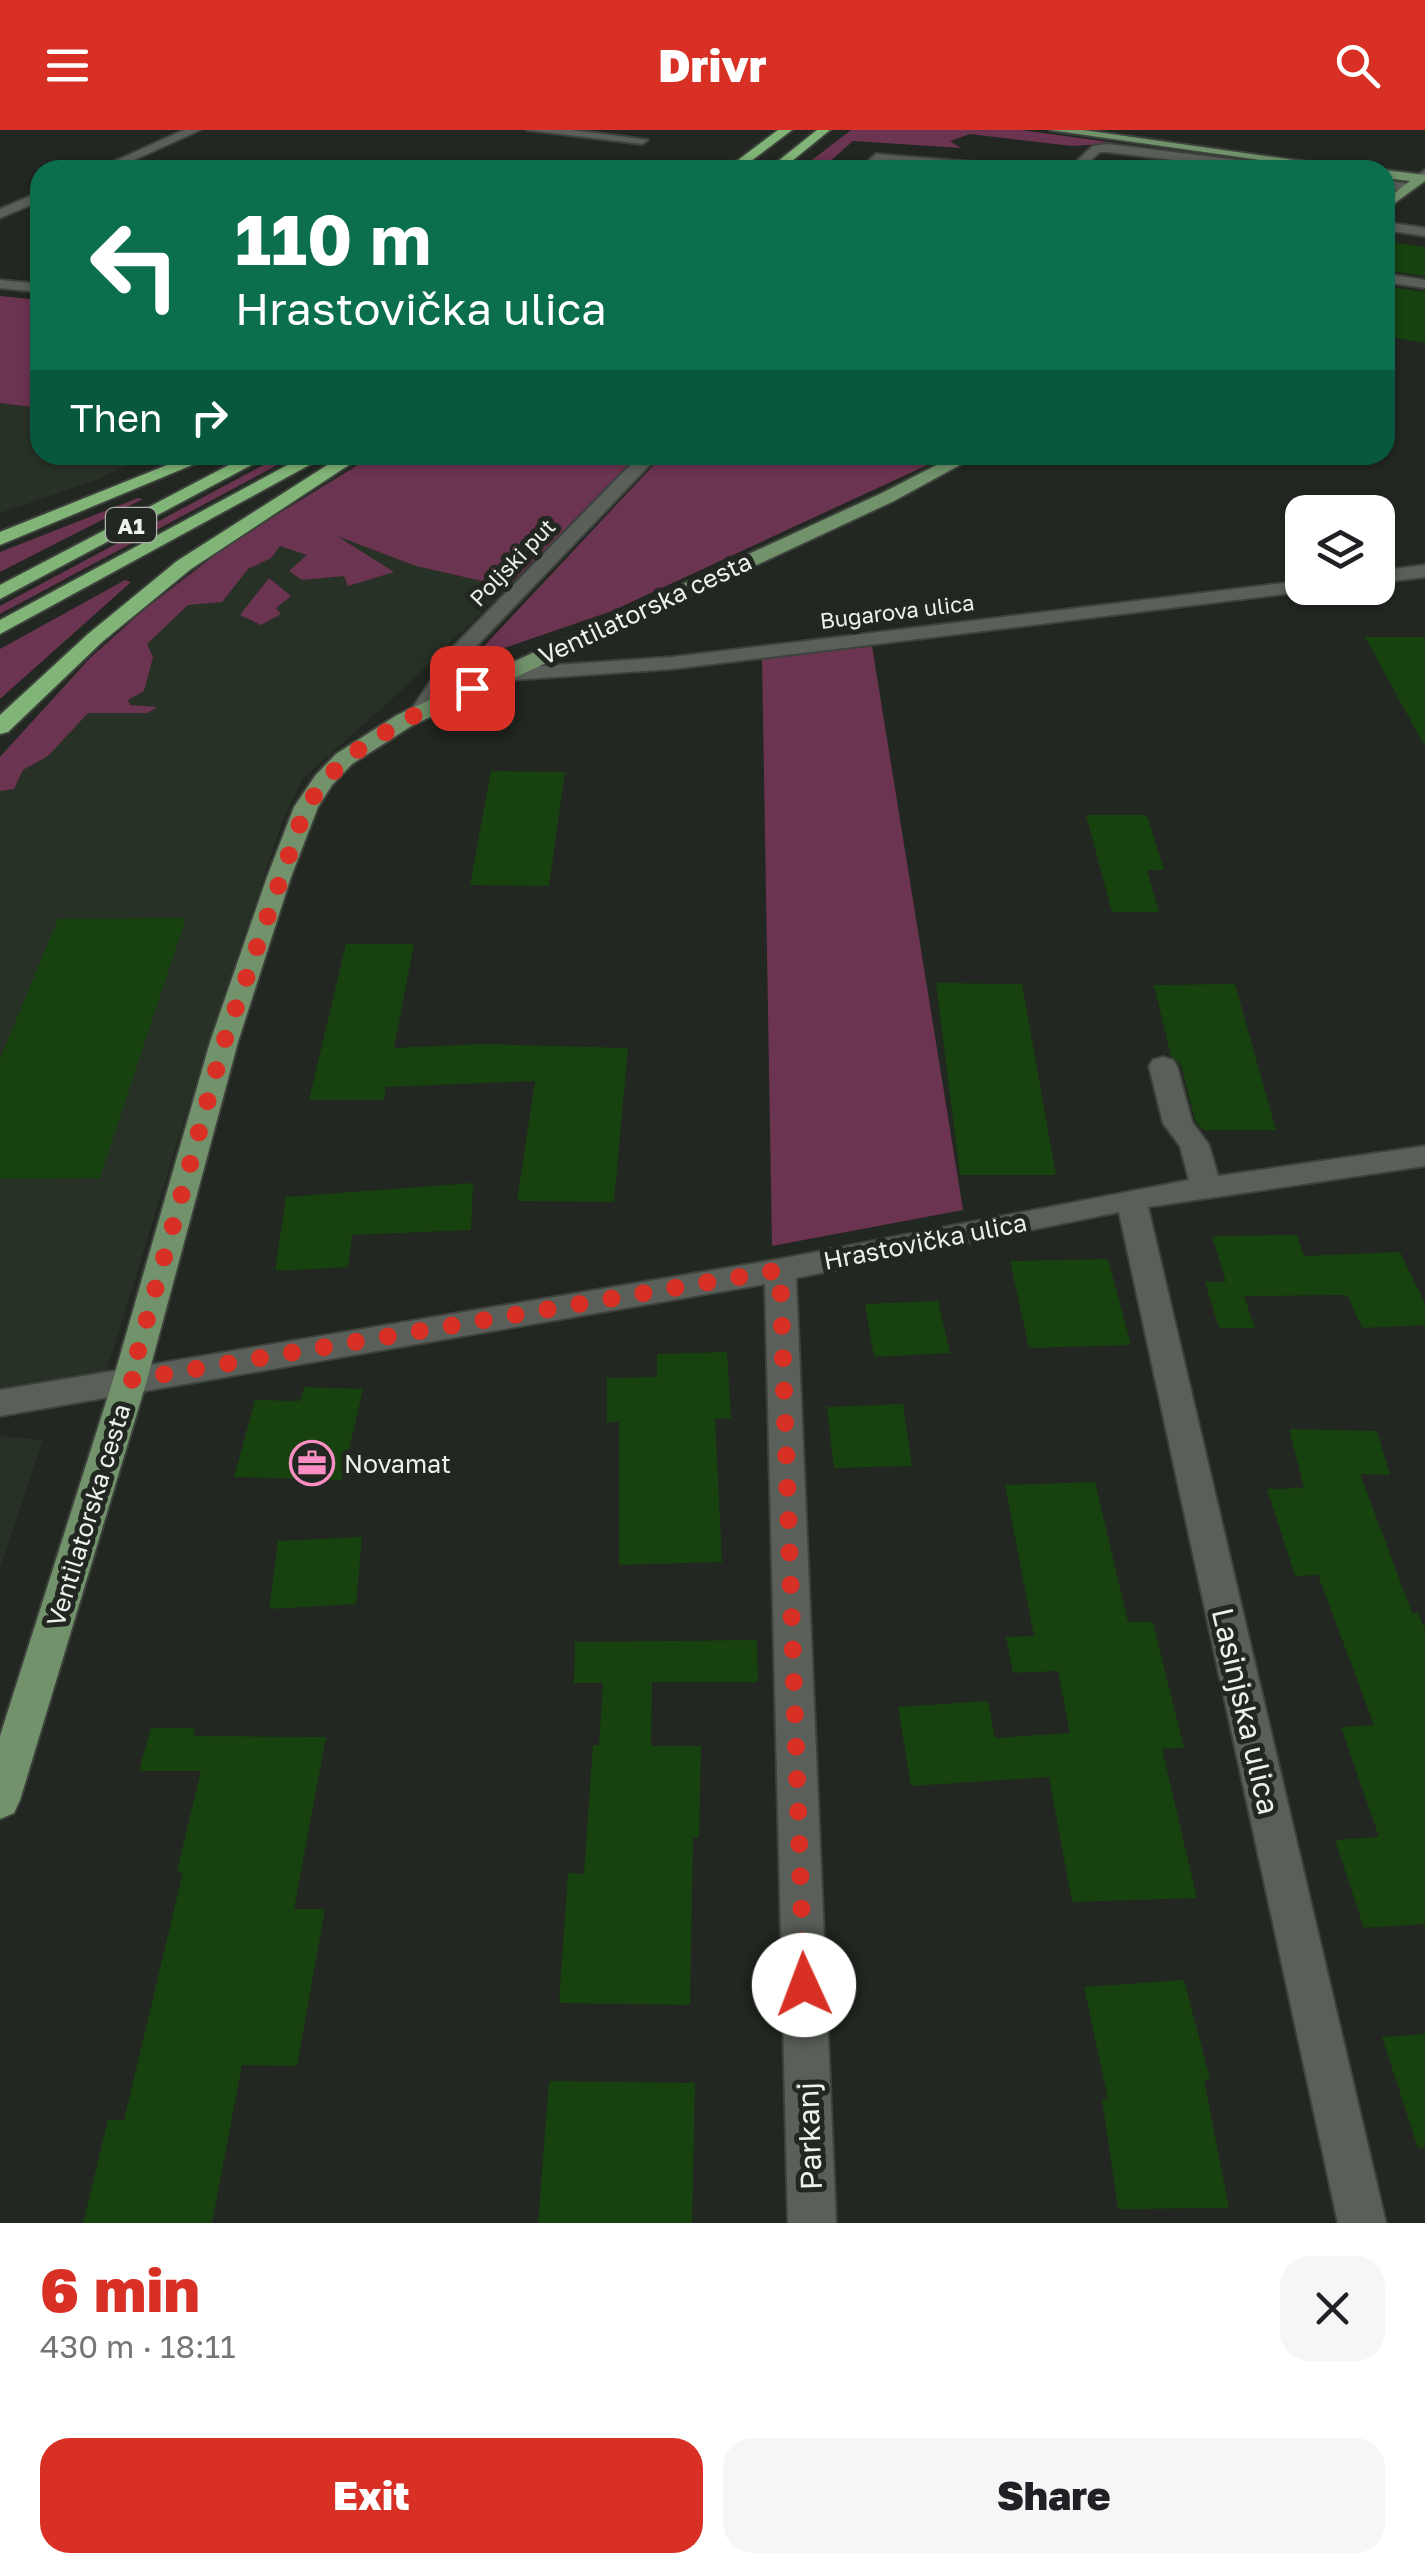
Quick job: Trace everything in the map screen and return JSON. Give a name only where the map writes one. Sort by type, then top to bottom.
[{"type":"highway","points":[[745,160],[786,130]]},
{"type":"highway","points":[[786,160],[824,130]]},
{"type":"highway","points":[[0,540],[183,465]]},
{"type":"highway","name":"A1","points":[[0,593],[242,465]]},
{"type":"highway","name":"A1","points":[[0,628],[300,465]]},
{"type":"highway","points":[[0,727],[94,638],[184,565],[339,465]]},
{"type":"main road","points":[[1056,130],[1282,160]]},
{"type":"main road","points":[[1395,175],[1421,178]]},
{"type":"main road","points":[[1395,201],[1421,178]]},
{"type":"main road","name":"Ventilatorska cesta","points":[[0,1800],[130,1380],[224,1042],[306,806],[344,759],[420,713],[949,465]]},
{"type":"street","points":[[124,160],[194,130]]},
{"type":"street","points":[[532,130],[642,140]]},
{"type":"street","points":[[1084,160],[1097,149],[1107,148],[1205,160]]},
{"type":"street","points":[[1395,182],[1421,178]]},
{"type":"street","points":[[0,214],[30,200]]},
{"type":"street","points":[[1395,212],[1425,218]]},
{"type":"street","points":[[1395,230],[1425,235]]},
{"type":"street","points":[[1395,280],[1425,284]]},
{"type":"street","points":[[0,284],[30,287]]},
{"type":"street","name":"Poljski put","points":[[420,713],[460,651],[640,465]]},
{"type":"street","points":[[1395,575],[1425,571]]},
{"type":"street","name":"Bugarova ulica","points":[[497,675],[672,663],[1285,588]]},
{"type":"street","points":[[1163,1066],[1178,1123],[1194,1145],[1206,1188]]},
{"type":"street","name":"Hrastovička ulica","points":[[0,1404],[780,1270],[1131,1199],[1425,1156]]},
{"type":"street","name":"Lasinjska ulica","points":[[1131,1199],[1362,2223]]},
{"type":"street","name":"Parkanj","points":[[780,1270],[812,2223]]},
{"type":"shaded area","points":[[851,130],[1021,130],[1116,143],[1072,146],[970,134],[950,141],[961,148],[853,141],[831,160],[812,160]]},
{"type":"shaded area","points":[[0,296],[30,299],[30,407],[0,403]]},
{"type":"shaded area","points":[[0,403],[30,407],[30,465],[128,465],[91,482],[0,513]]},
{"type":"shaded area","points":[[263,465],[277,465],[0,614],[0,606]]},
{"type":"shaded area","points":[[358,465],[628,465],[508,587],[416,566],[337,536],[394,572],[348,586],[344,576],[302,580],[289,571],[307,555],[280,546],[271,558],[248,569],[222,602],[188,605],[147,644],[153,657],[144,691],[128,700],[130,705],[157,707],[148,713],[88,713],[48,756],[23,770],[14,789],[0,791],[0,757],[90,658],[146,608],[231,543]]},
{"type":"shaded area","points":[[654,465],[927,465],[612,611],[472,659]]},
{"type":"shaded area","points":[[143,499],[0,572],[0,552]]},
{"type":"shaded area","points":[[309,514],[416,566],[508,587],[388,703],[303,778],[283,820],[212,1030],[105,1376],[0,1393],[0,791],[14,789],[23,770],[48,756],[161,628],[252,553]]},
{"type":"shaded area","points":[[269,578],[291,596],[276,608],[281,614],[261,625],[240,615]]},
{"type":"shaded area","points":[[125,580],[131,582],[0,699],[0,649]]},
{"type":"shaded area","points":[[872,646],[963,1210],[772,1246],[762,659]]},
{"type":"shaded area","points":[[0,1436],[43,1440],[0,1569]]},
{"type":"building","points":[[1395,242],[1425,247],[1425,276],[1395,272]]},
{"type":"building","points":[[1395,288],[1425,292],[1425,343],[1395,338]]},
{"type":"building","points":[[1365,637],[1425,637],[1425,747]]},
{"type":"building","points":[[491,771],[565,772],[549,886],[470,885]]},
{"type":"building","points":[[1086,815],[1147,815],[1164,870],[1147,870],[1159,912],[1112,912]]},
{"type":"building","points":[[186,918],[100,1178],[0,1179],[0,1059],[58,919]]},
{"type":"building","points":[[346,944],[414,944],[394,1048],[482,1044],[628,1048],[614,1202],[517,1201],[535,1081],[386,1087],[384,1100],[309,1100]]},
{"type":"building","points":[[936,983],[1022,984],[1056,1175],[960,1175]]},
{"type":"building","points":[[1235,984],[1276,1130],[1203,1130],[1195,1120],[1181,1065],[1171,1056],[1154,985]]},
{"type":"building","points":[[473,1183],[471,1230],[352,1235],[348,1267],[275,1271],[286,1197]]},
{"type":"building","points":[[1297,1235],[1304,1256],[1400,1252],[1425,1303],[1425,1325],[1362,1328],[1347,1295],[1244,1296],[1255,1328],[1219,1328],[1205,1282],[1226,1282],[1212,1236]]},
{"type":"building","points":[[1108,1259],[1131,1345],[1029,1348],[1010,1261]]},
{"type":"building","points":[[938,1301],[950,1353],[874,1357],[865,1304]]},
{"type":"building","points":[[727,1352],[731,1418],[715,1419],[722,1562],[619,1565],[619,1422],[607,1422],[607,1378],[657,1377],[657,1354]]},
{"type":"building","points":[[304,1387],[363,1389],[342,1480],[234,1477],[255,1400],[300,1401]]},
{"type":"building","points":[[903,1404],[912,1466],[834,1468],[827,1407]]},
{"type":"building","points":[[1289,1429],[1377,1431],[1390,1475],[1360,1474],[1412,1613],[1418,1613],[1425,1629],[1425,1924],[1364,1928],[1335,1840],[1379,1837],[1341,1727],[1374,1725],[1318,1575],[1295,1576],[1267,1489],[1304,1488]]},
{"type":"building","points":[[1095,1482],[1128,1622],[1153,1622],[1184,1748],[1162,1749],[1197,1898],[1072,1902],[1049,1777],[911,1786],[898,1707],[988,1701],[995,1738],[1070,1733],[1058,1671],[1013,1673],[1006,1637],[1034,1636],[1005,1485]]},
{"type":"building","points":[[362,1537],[356,1604],[269,1609],[278,1541]]},
{"type":"building","points":[[757,1640],[758,1682],[652,1682],[651,1746],[701,1746],[699,1838],[693,1838],[690,2005],[559,2003],[568,1873],[584,1874],[593,1745],[599,1745],[603,1683],[574,1683],[575,1642]]},
{"type":"building","points":[[151,1728],[195,1728],[193,1736],[326,1737],[294,1909],[325,1909],[297,2066],[242,2065],[212,2223],[83,2223],[108,2120],[124,2120],[183,1872],[177,1871],[201,1771],[139,1771]]},
{"type":"building","points":[[1184,1980],[1210,2079],[1204,2080],[1229,2208],[1118,2209],[1102,2099],[1108,2099],[1084,1987]]},
{"type":"building","points":[[1425,2034],[1425,2147],[1418,2148],[1382,2037]]},
{"type":"building","points":[[549,2081],[695,2083],[692,2223],[538,2223]]},
{"type":"place","name":"Novamat","points":[[312,1463]]},
{"type":"route","points":[[472,688],[405,720],[344,759],[306,806],[278,877],[224,1042],[130,1380],[780,1270],[804,1985]]}]
